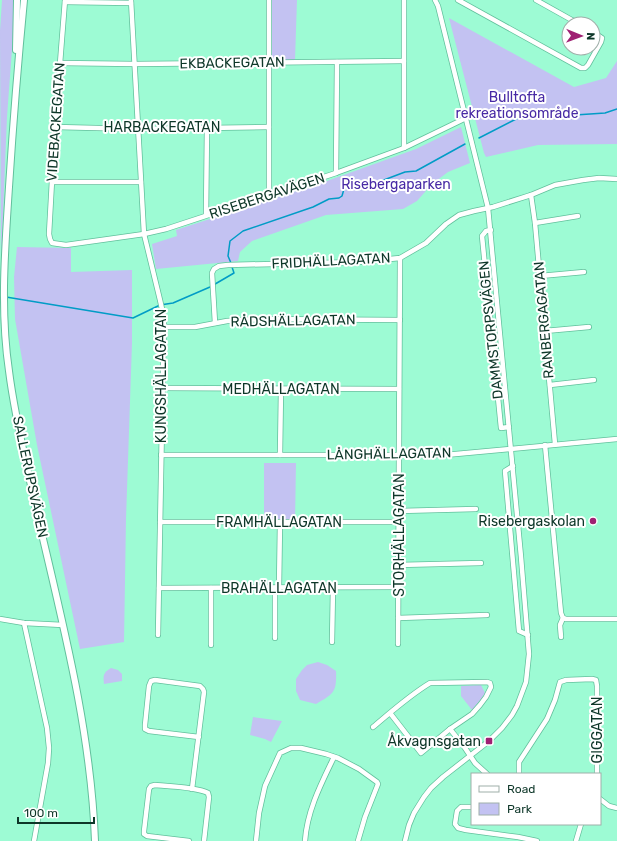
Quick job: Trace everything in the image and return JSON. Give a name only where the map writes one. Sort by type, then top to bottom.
[{"type":"main road","name":"SALLERUPSVÄGEN","points":[[17,0],[14,109],[4,279],[5,337],[9,372],[26,463],[78,696],[87,751],[94,810],[95,841]]},
{"type":"main road","name":"SALLERUPSVÄGEN","points":[[14,109],[24,0]]},
{"type":"street","points":[[269,0],[269,195]]},
{"type":"street","points":[[404,0],[404,148]]},
{"type":"street","name":"DAMMSTORPSVÄGEN","points":[[404,841],[412,819],[424,797],[431,788],[442,777],[489,741],[512,715],[523,691],[528,668],[529,654],[488,208],[438,6],[435,0]]},
{"type":"street","points":[[458,0],[580,68],[585,68],[593,56]]},
{"type":"street","points":[[536,0],[565,16]]},
{"type":"street","points":[[65,1],[131,2]]},
{"type":"street","name":"VIDEBACKEGATAN","points":[[52,243],[49,234],[55,127],[65,1]]},
{"type":"street","name":"KUNGSHÄLLAGATAN","points":[[131,2],[144,234],[163,312],[158,635]]},
{"type":"street","name":"EKBACKEGATAN","points":[[60,63],[135,64],[404,61]]},
{"type":"street","points":[[336,173],[337,62]]},
{"type":"street","name":"RISEBERGAVÄGEN","points":[[52,243],[66,245],[144,234],[166,229],[336,173],[404,148],[466,118]]},
{"type":"street","name":"HARBACKEGATAN","points":[[55,127],[269,127]]},
{"type":"street","points":[[206,215],[207,127]]},
{"type":"street","name":"FRIDHÄLLAGATAN","points":[[215,323],[212,273],[214,269],[219,266],[360,262],[400,258],[426,242],[446,224],[459,215],[531,195],[555,185],[599,178],[617,179]]},
{"type":"street","points":[[52,182],[141,182]]},
{"type":"street","name":"RANBERGAGATAN","points":[[531,195],[535,223],[555,444]]},
{"type":"street","points":[[535,223],[578,216]]},
{"type":"street","name":"DAMMSTORPSVÄGEN","points":[[491,230],[486,231],[482,236],[501,428],[509,427]]},
{"type":"street","name":"STORHÄLLAGATAN","points":[[398,644],[400,258]]},
{"type":"street","points":[[540,276],[584,272]]},
{"type":"street","name":"RÅDSHÄLLAGATAN","points":[[163,327],[195,327],[227,321],[259,319],[400,320]]},
{"type":"street","points":[[545,331],[589,327]]},
{"type":"street","points":[[550,385],[594,380]]},
{"type":"street","name":"MEDHÄLLAGATAN","points":[[162,388],[400,389]]},
{"type":"street","points":[[280,455],[281,389]]},
{"type":"street","name":"LÅNGHÄLLAGATAN","points":[[161,455],[445,455],[617,439]]},
{"type":"street","points":[[545,446],[561,613],[563,618],[560,625],[561,637]]},
{"type":"street","name":"DAMMSTORPSVÄGEN","points":[[512,466],[505,471],[519,631],[528,635]]},
{"type":"street","points":[[399,511],[476,509]]},
{"type":"street","name":"FRAMHÄLLAGATAN","points":[[160,522],[399,522]]},
{"type":"street","points":[[275,638],[280,522]]},
{"type":"street","points":[[398,565],[481,563]]},
{"type":"street","name":"BRAHÄLLAGATAN","points":[[159,588],[398,587]]},
{"type":"street","points":[[211,588],[211,645]]},
{"type":"street","points":[[332,642],[333,588]]},
{"type":"street","points":[[398,618],[487,615]]},
{"type":"street","points":[[563,618],[617,619]]},
{"type":"street","points":[[0,619],[24,623],[63,625]]},
{"type":"street","points":[[24,623],[50,748],[34,841]]},
{"type":"street","name":"GIGGATAN","points":[[519,773],[519,762],[547,718],[555,700],[560,682],[566,680],[592,679],[596,680],[597,686],[597,773]]},
{"type":"street","points":[[192,789],[204,692],[203,689],[200,686],[155,680],[151,681],[149,686],[145,729],[149,731],[198,738]]},
{"type":"street","points":[[373,727],[390,713],[430,683],[490,683],[491,687],[486,697],[472,714],[450,729],[421,753],[390,713]]},
{"type":"street","points":[[450,729],[475,763],[486,773]]},
{"type":"street","points":[[256,841],[259,813],[265,786],[280,754],[291,748],[301,748],[334,757],[359,769],[377,782],[378,784],[364,817],[358,841]]},
{"type":"street","points":[[305,841],[310,816],[318,791],[334,757]]},
{"type":"street","points":[[189,841],[147,836],[144,834],[148,789],[152,786],[155,785],[192,789],[208,793],[209,797],[204,841]]},
{"type":"street","points":[[601,800],[609,806],[617,808]]},
{"type":"street","points":[[471,807],[461,808],[457,811],[455,824],[458,828],[537,841]]},
{"type":"street","points":[[576,841],[581,825]]},
{"type":"green space","points":[[2,0],[15,0],[7,117],[1,261],[0,31]]},
{"type":"green space","points":[[272,0],[297,0],[295,60],[272,60]]},
{"type":"green space","name":"Bulltofta rekreationsområde","points":[[449,18],[574,87],[606,78],[617,61],[617,144],[538,145],[486,157]]},
{"type":"green space","name":"Risebergaparken","points":[[461,127],[470,163],[448,172],[432,184],[417,201],[403,209],[326,215],[252,241],[240,252],[238,261],[156,269],[152,244],[177,236],[176,230],[327,181],[416,149]]},
{"type":"green space","points":[[17,247],[71,248],[71,272],[132,270],[132,343],[126,519],[124,642],[80,649],[37,445],[15,319],[14,277]]},
{"type":"green space","points":[[264,463],[296,463],[295,522],[264,522]]},
{"type":"green space","points":[[318,662],[327,665],[336,671],[335,688],[330,695],[316,704],[300,700],[296,691],[296,679],[307,665]]},
{"type":"green space","points":[[111,668],[118,670],[122,674],[122,681],[104,684],[104,674]]},
{"type":"green space","points":[[481,685],[485,693],[472,710],[461,696],[461,686]]},
{"type":"green space","points":[[253,717],[282,721],[271,742],[250,735]]},
{"type":"waterway","points":[[479,138],[530,112],[551,115],[575,115],[605,113],[617,109]]},
{"type":"waterway","points":[[231,263],[228,256],[230,241],[243,231],[313,207],[329,199],[339,198],[342,196],[344,189],[349,187],[360,189],[405,172],[416,171],[465,144]]},
{"type":"waterway","points":[[6,297],[133,318],[160,305],[173,303],[210,287],[234,273],[232,267]]},
{"type":"place","name":"Risebergaskolan","points":[[593,521]]},
{"type":"place","name":"Åkvagnsgatan","points":[[489,741]]}]
